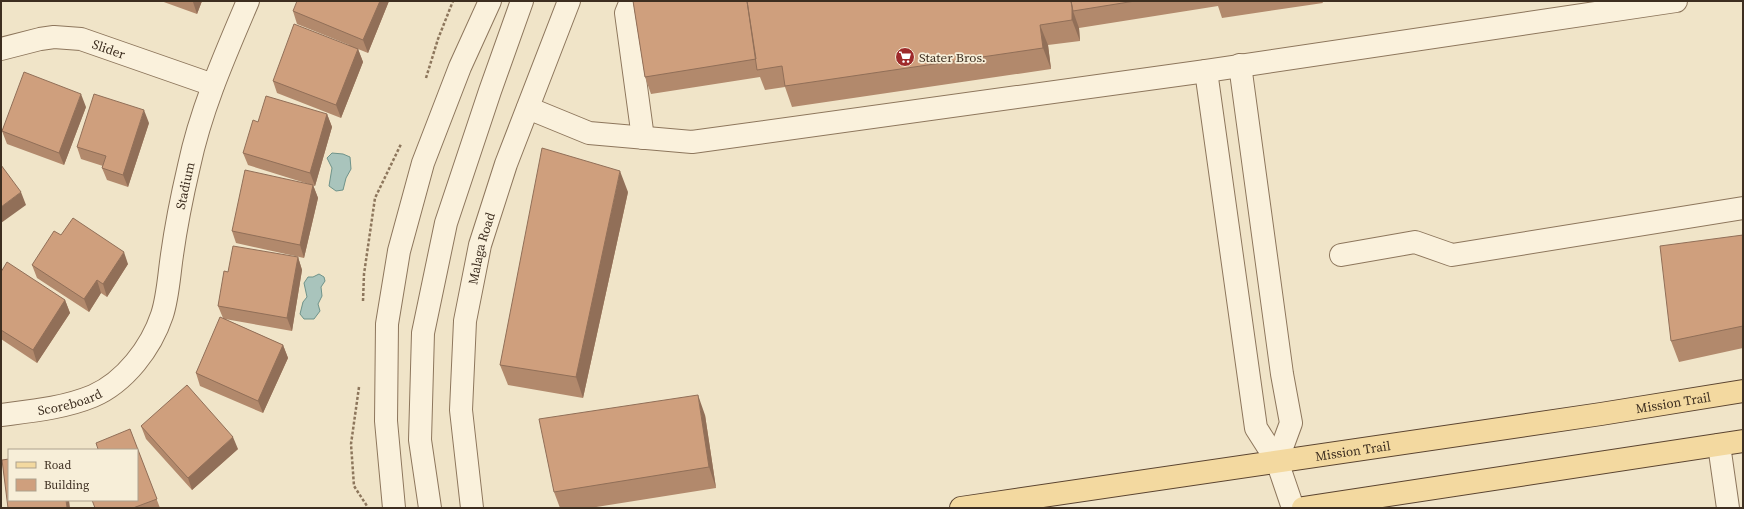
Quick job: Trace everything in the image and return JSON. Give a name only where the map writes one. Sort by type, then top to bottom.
[{"type":"main road","name":"Mission Trail","points":[[961,508],[1600,414],[1743,391]]},
{"type":"main road","points":[[1303,508],[1743,441]]},
{"type":"street","name":"Stadium","points":[[130,369],[144,350],[162,315],[179,215],[200,122],[213,85],[248,1]]},
{"type":"street","points":[[394,508],[386,421],[387,324],[399,251],[423,163],[460,67],[490,1]]},
{"type":"street","points":[[430,508],[420,440],[423,333],[446,223],[522,1]]},
{"type":"street","name":"Malaga Road","points":[[472,508],[461,410],[465,321],[480,244],[506,164],[569,1]]},
{"type":"street","points":[[631,1],[626,13],[644,138]]},
{"type":"street","points":[[528,108],[589,133],[692,142],[1206,71],[1676,1]]},
{"type":"street","name":"Slider","points":[[1,49],[47,38],[67,37],[81,40],[213,85]]},
{"type":"street","points":[[1240,65],[1282,374],[1291,423],[1277,461]]},
{"type":"street","points":[[1206,71],[1256,428],[1277,461],[1293,508]]},
{"type":"street","points":[[1341,255],[1415,242],[1452,255],[1743,208]]},
{"type":"street","name":"Scoreboard","points":[[1,415],[56,407],[77,402],[106,388],[130,369]]},
{"type":"street","points":[[1719,445],[1728,508]]},
{"type":"water","points":[[332,153],[343,154],[350,157],[351,169],[346,178],[343,190],[336,191],[329,186],[332,168],[327,158]]},
{"type":"water","points":[[319,274],[324,277],[325,281],[321,287],[322,296],[318,304],[320,311],[314,319],[304,319],[300,314],[303,302],[307,297],[304,283],[308,277],[313,277]]},
{"type":"building","points":[[297,1],[380,1],[363,40],[293,11]]},
{"type":"building","points":[[633,1],[747,1],[756,59],[645,77]]},
{"type":"building","name":"Stater Bros.","points":[[747,1],[1071,1],[1072,20],[1040,25],[1043,48],[785,86],[782,66],[757,70]]},
{"type":"building","points":[[1071,1],[1135,1],[1073,11]]},
{"type":"building","points":[[294,24],[358,49],[336,105],[273,81]]},
{"type":"building","points":[[24,72],[81,94],[59,153],[2,131]]},
{"type":"building","points":[[94,94],[144,110],[123,175],[102,168],[106,156],[77,147]]},
{"type":"building","points":[[266,96],[327,114],[310,173],[243,153],[253,120],[258,122]]},
{"type":"building","points":[[542,148],[620,171],[576,377],[500,365]]},
{"type":"building","points":[[1,165],[21,192],[1,207]]},
{"type":"building","points":[[245,170],[313,185],[300,245],[232,231]]},
{"type":"building","points":[[73,218],[124,252],[103,284],[97,280],[84,299],[32,265],[54,231],[61,235]]},
{"type":"building","points":[[1743,235],[1743,326],[1671,341],[1660,246]]},
{"type":"building","points":[[233,246],[298,257],[287,318],[218,306],[224,271],[228,272]]},
{"type":"building","points":[[7,262],[65,300],[33,350],[1,330],[1,272]]},
{"type":"building","points":[[220,317],[283,345],[258,401],[196,373]]},
{"type":"building","points":[[187,385],[233,437],[188,478],[141,426]]},
{"type":"building","points":[[698,395],[709,467],[554,492],[539,419]]},
{"type":"building","points":[[130,429],[138,449],[98,449],[96,443]]},
{"type":"building","points":[[138,450],[157,499],[133,508],[95,508],[92,501],[138,501]]},
{"type":"building","points":[[8,459],[8,501],[66,501],[67,508],[8,508],[2,460]]},
{"type":"place","name":"Stater Bros.","points":[[905,57]]}]
